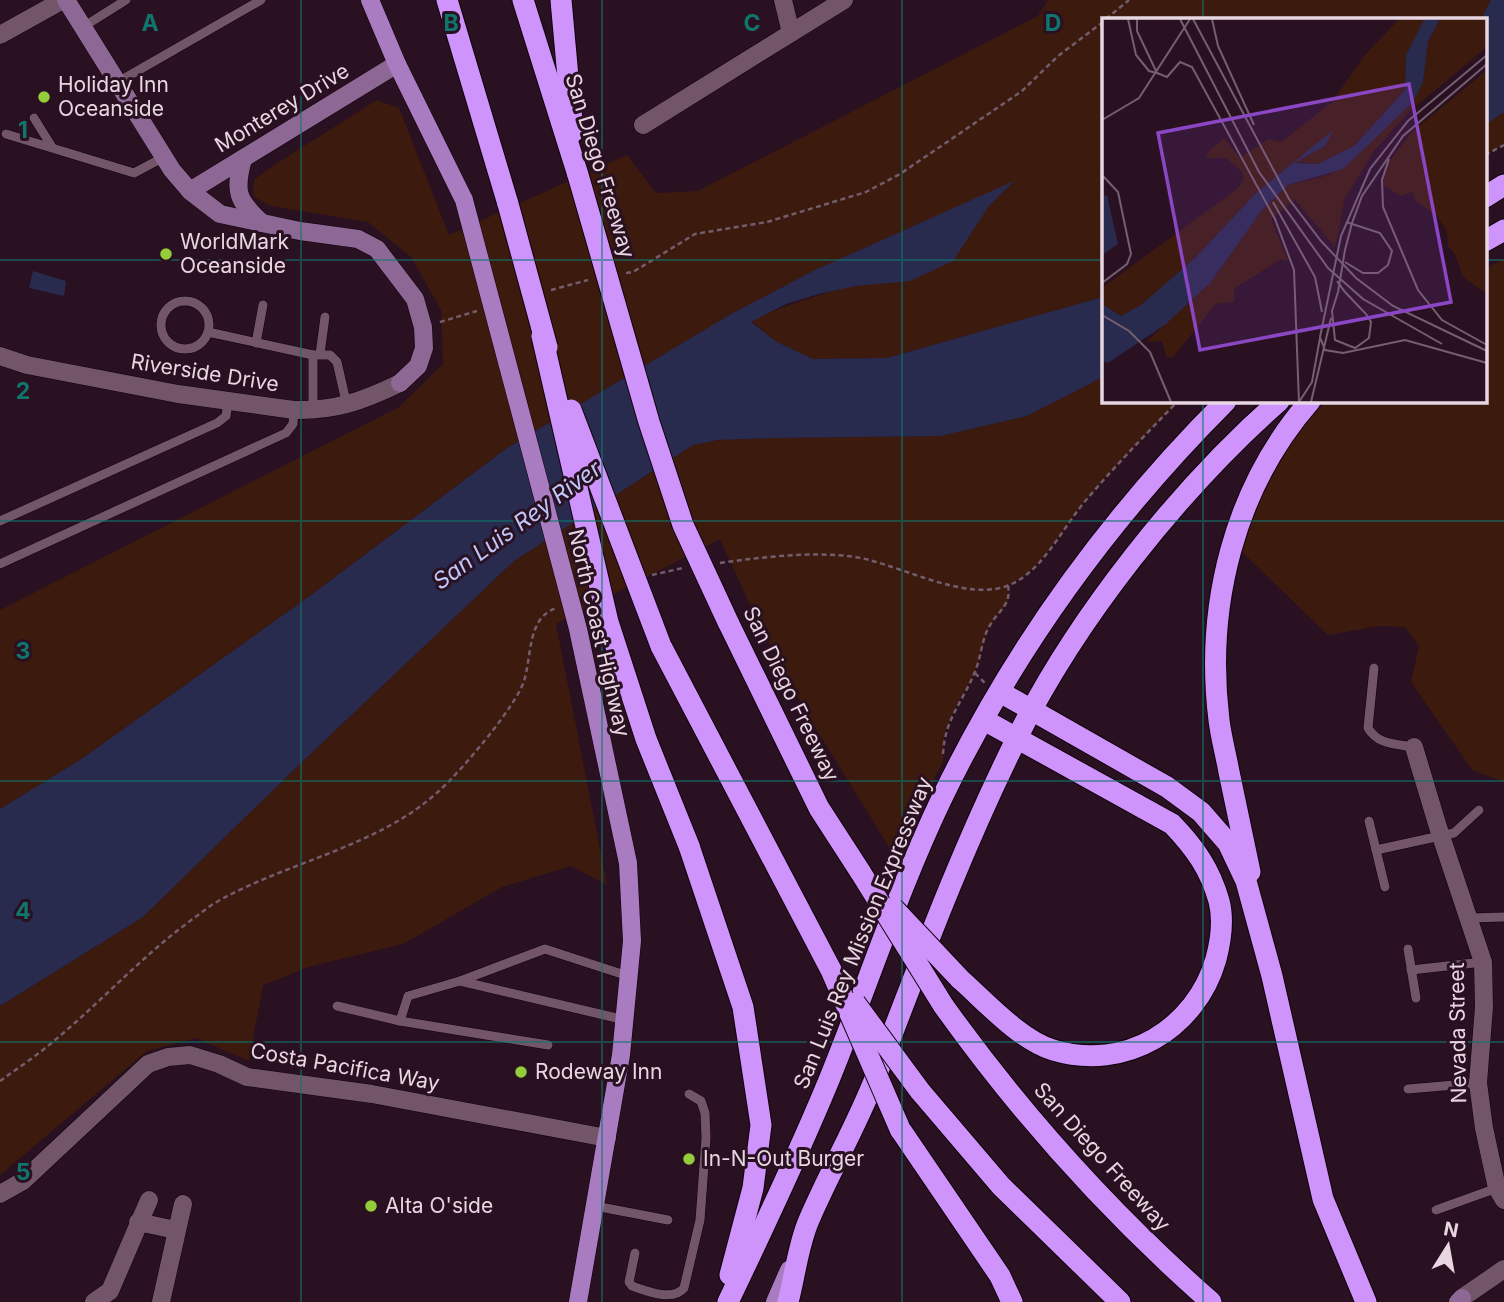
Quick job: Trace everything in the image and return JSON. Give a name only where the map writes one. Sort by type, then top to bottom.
[{"type":"highway","points":[[447,0],[508,204],[542,336],[608,622],[646,739],[689,846],[743,1007],[761,1125],[753,1188],[723,1302]]},
{"type":"highway","name":"San Diego Freeway","points":[[523,0],[578,176],[649,422],[683,525],[819,808],[943,1005],[983,1061],[1111,1208],[1166,1263],[1211,1302]]},
{"type":"highway","points":[[561,0],[578,176]]},
{"type":"highway","points":[[1486,196],[1504,185]]},
{"type":"highway","points":[[1486,240],[1504,230]]},
{"type":"highway","points":[[542,336],[661,646],[831,970],[900,1129],[1000,1276],[1012,1302]]},
{"type":"highway","name":"San Luis Rey Mission Expressway","points":[[728,1302],[782,1188],[828,1081],[941,800],[984,720],[1072,579],[1123,513],[1184,442],[1225,402]]},
{"type":"highway","points":[[788,1302],[808,1222],[860,1117],[950,885],[1032,709],[1107,593],[1170,512],[1215,463],[1278,402]]},
{"type":"highway","points":[[1309,402],[1288,428],[1251,493],[1230,552],[1220,592],[1215,676],[1219,722],[1272,976],[1323,1199],[1366,1302]]},
{"type":"highway","points":[[1000,692],[1167,787],[1200,812],[1228,843],[1246,881],[1272,976]]},
{"type":"highway","points":[[861,873],[960,979],[1027,1037],[1052,1050],[1078,1054],[1116,1054],[1140,1048],[1161,1037],[1200,997],[1210,978],[1222,925],[1220,902],[1196,849],[1172,824],[984,720]]},
{"type":"highway","points":[[831,970],[920,1091],[1001,1186],[1120,1302]]},
{"type":"main road","name":"North Coast Highway","points":[[370,0],[397,64],[464,200],[578,629],[628,863],[632,941],[625,1020],[578,1302]]},
{"type":"main road","points":[[775,1302],[808,1222]]},
{"type":"street","points":[[0,35],[65,0],[164,157],[190,191],[220,214],[358,239],[377,248],[415,299],[423,327]]},
{"type":"street","points":[[783,0],[791,33]]},
{"type":"street","points":[[643,125],[844,0]]},
{"type":"street","name":"Monterey Drive","points":[[190,191],[397,64]]},
{"type":"street","points":[[243,159],[237,183],[241,197],[244,206],[263,223]]},
{"type":"street","name":"Riverside Drive","points":[[0,356],[27,365],[228,402],[313,410],[347,406],[400,383],[418,366],[424,348],[423,327]]},
{"type":"street","name":"Nevada Street","points":[[1414,747],[1483,962],[1484,1007],[1478,1083],[1497,1152],[1501,1194]]},
{"type":"street","name":"Costa Pacifica Way","points":[[0,1194],[23,1181],[148,1065],[168,1056],[190,1055],[247,1077],[372,1094],[607,1138]]},
{"type":"street","points":[[94,1302],[109,1296],[149,1200]]},
{"type":"street","points":[[161,1302],[183,1204]]},
{"type":"street","points":[[138,1222],[176,1230]]},
{"type":"street","points":[[1460,1300],[1504,1269]]},
{"type":"lane","points":[[83,27],[125,0]]},
{"type":"lane","points":[[118,82],[261,0]]},
{"type":"lane","points":[[34,118],[52,147]]},
{"type":"lane","points":[[6,134],[134,173],[164,157]]},
{"type":"lane","points":[[190,301],[203,309],[207,316],[208,332],[200,344],[194,347],[173,346],[161,330],[163,315],[174,303],[190,301]]},
{"type":"lane","points":[[256,343],[263,305]]},
{"type":"lane","points":[[313,410],[317,354],[325,317]]},
{"type":"lane","points":[[208,332],[330,355],[337,362],[347,406]]},
{"type":"lane","points":[[0,521],[217,424],[226,416],[228,402]]},
{"type":"lane","points":[[0,564],[286,433],[293,424],[294,410]]},
{"type":"lane","points":[[1374,668],[1368,728],[1373,737],[1385,743],[1414,747]]},
{"type":"lane","points":[[1376,850],[1454,834],[1479,810]]},
{"type":"lane","points":[[1369,821],[1385,887]]},
{"type":"lane","points":[[1470,918],[1504,917]]},
{"type":"lane","points":[[1408,948],[1416,998]]},
{"type":"lane","points":[[400,1020],[408,996],[460,981],[545,949],[629,976]]},
{"type":"lane","points":[[1411,970],[1483,962]]},
{"type":"lane","points":[[460,981],[625,1020]]},
{"type":"lane","points":[[337,1006],[400,1020],[548,1045]]},
{"type":"lane","points":[[1408,1089],[1478,1083]]},
{"type":"lane","points":[[635,1253],[629,1282],[632,1286],[673,1295],[684,1288],[700,1220],[706,1138],[705,1113],[701,1101],[689,1094]]},
{"type":"lane","points":[[1436,1210],[1501,1194]]},
{"type":"lane","points":[[595,1206],[668,1220]]},
{"type":"path","points":[[1107,18],[1129,0]]},
{"type":"path","points":[[622,274],[633,272],[695,234],[767,222],[866,192],[900,174],[1022,91],[1058,56],[1102,22]]},
{"type":"path","points":[[1486,154],[1504,145]]},
{"type":"path","points":[[552,290],[589,280]]},
{"type":"path","points":[[423,327],[487,308]]},
{"type":"path","points":[[713,564],[764,557],[850,556],[949,586],[973,589],[1008,585],[1028,572],[1043,556],[1085,501],[1177,402]]},
{"type":"path","points":[[649,575],[688,567]]},
{"type":"path","points":[[943,762],[944,735],[955,708],[975,673],[989,627],[1007,604],[1010,593],[1008,585]]},
{"type":"path","points":[[0,1082],[55,1040],[178,930],[219,900],[266,878],[321,858],[394,822],[443,788],[513,704],[524,682],[535,628],[546,611],[559,607]]},
{"type":"shaded area","points":[[1048,0],[1491,0],[1482,18],[1102,18],[1102,297],[887,358],[813,359],[777,342],[751,321],[824,294],[952,261],[989,206],[1012,183],[815,270],[731,314],[507,448],[307,598],[80,760],[0,809],[0,610],[399,407],[443,364],[441,310],[411,257],[368,222],[270,206],[253,196],[254,180],[271,167],[377,100],[399,108],[449,235],[627,155],[656,193],[698,191],[1038,16]]},
{"type":"shaded area","points":[[1504,112],[1504,145],[1486,154],[1486,124]]},
{"type":"shaded area","points":[[1504,259],[1504,782],[1472,770],[1411,682],[1419,646],[1405,627],[1379,626],[1328,635],[1240,550],[1251,515],[1290,437],[1326,402],[1486,402],[1486,268]]},
{"type":"shaded area","points":[[1102,378],[1102,402],[1177,402],[1096,488],[1041,560],[1020,579],[1008,585],[1010,593],[1007,604],[989,627],[975,673],[955,708],[944,735],[943,762],[894,855],[805,711],[755,616],[720,539],[556,624],[607,885],[571,866],[502,887],[403,944],[312,966],[263,985],[249,1061],[196,1038],[147,1051],[0,1175],[0,1006],[143,917],[514,561],[693,445],[718,440],[773,438],[941,436],[1027,416]]},
{"type":"water","points":[[1491,0],[1504,0],[1504,112],[1486,124],[1486,18],[1482,18]]},
{"type":"water","name":"San Luis Rey River","points":[[1014,181],[989,206],[953,261],[910,281],[856,286],[819,294],[786,304],[751,322],[777,342],[813,359],[887,358],[1102,297],[1102,378],[1027,416],[941,436],[773,438],[718,440],[693,445],[514,561],[143,917],[0,1006],[0,809],[80,760],[307,598],[507,448],[731,314],[815,270]]},
{"type":"water","points":[[33,271],[66,281],[64,296],[29,288]]},
{"type":"place","name":"Holiday Inn Oceanside","points":[[44,97]]},
{"type":"place","name":"WorldMark Oceanside","points":[[166,254]]},
{"type":"place","name":"Rodeway Inn","points":[[521,1072]]},
{"type":"place","name":"In-N-Out Burger","points":[[689,1159]]},
{"type":"place","name":"Alta O'side","points":[[371,1206]]}]
